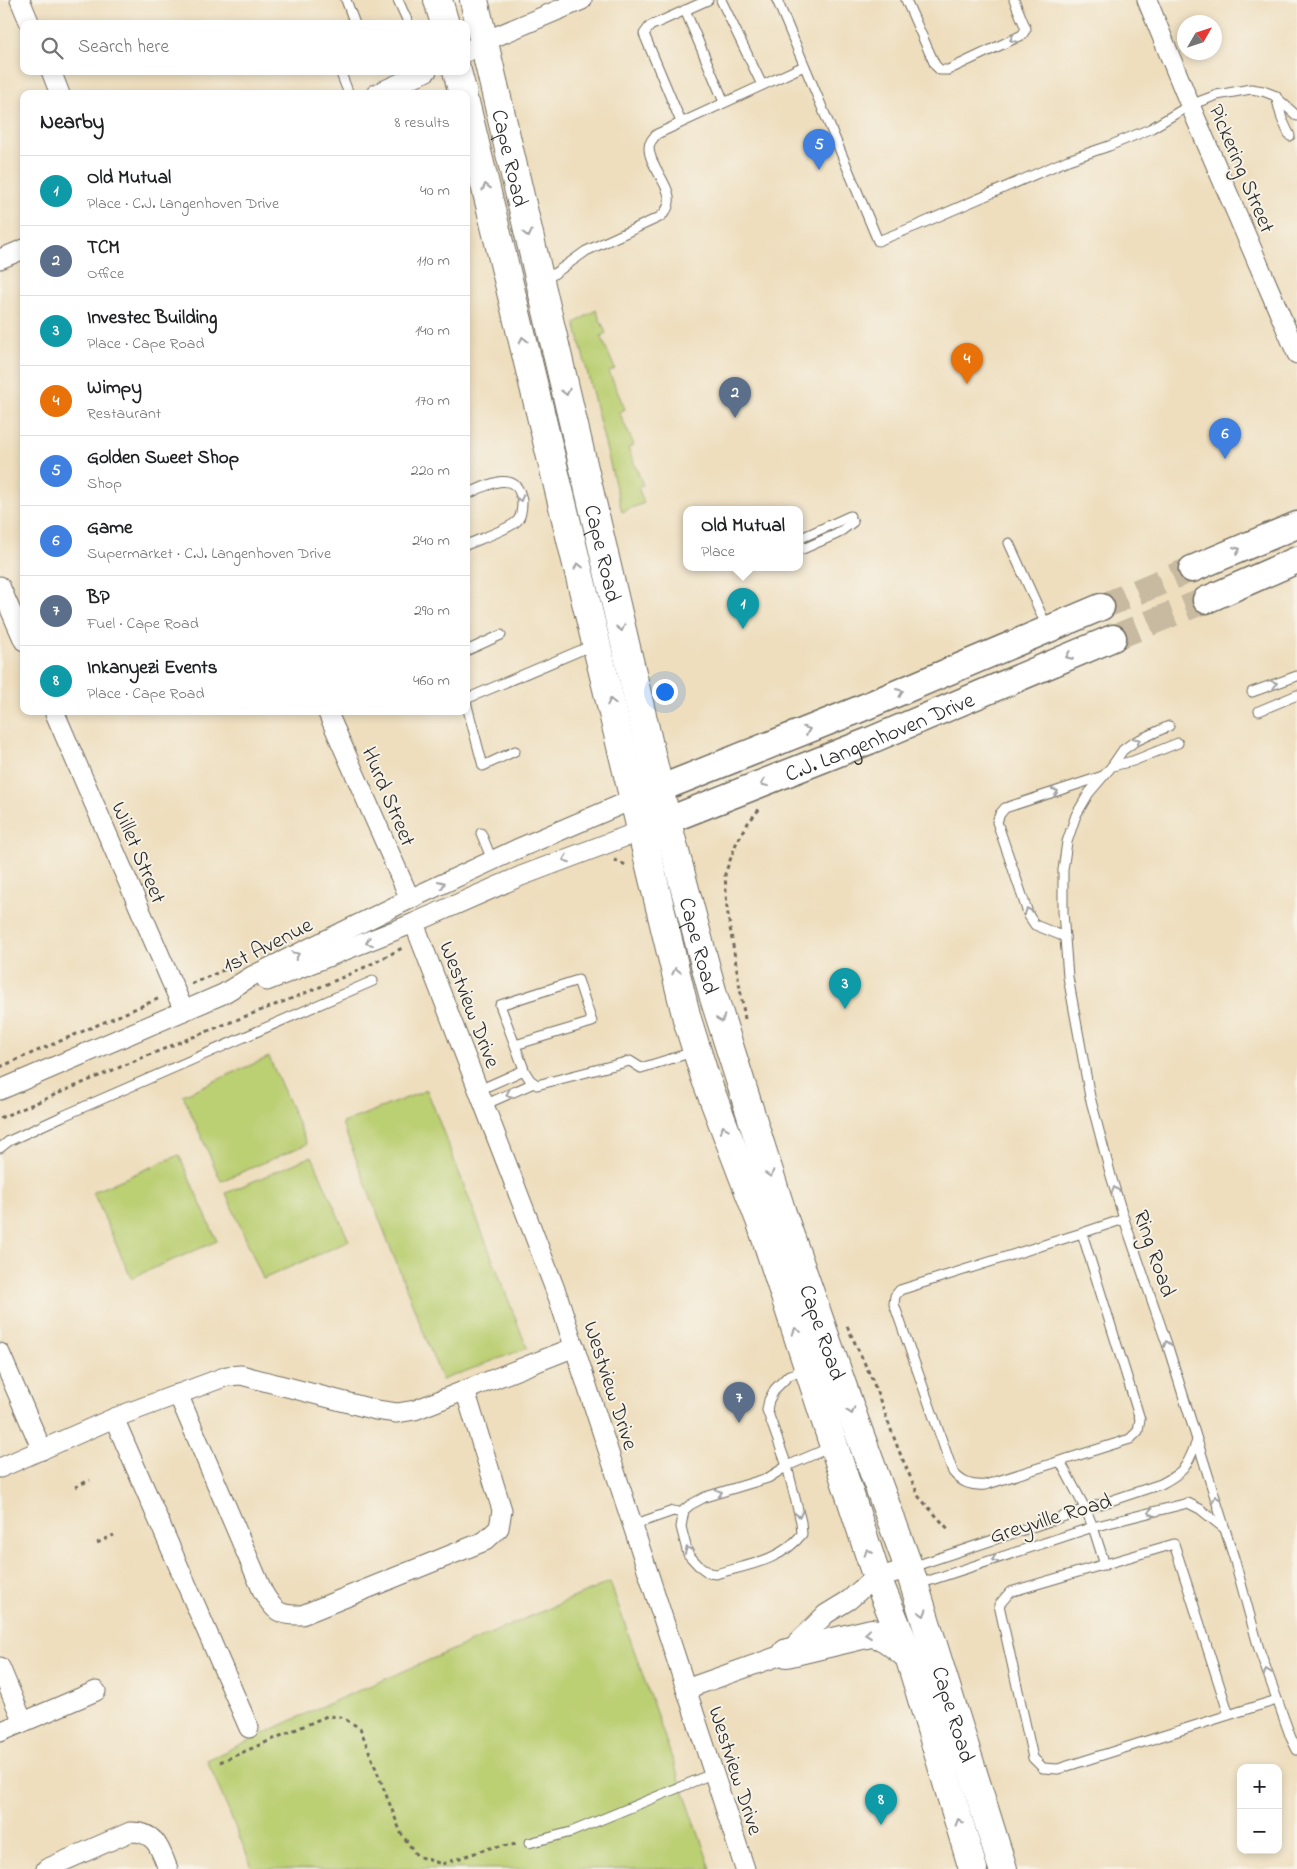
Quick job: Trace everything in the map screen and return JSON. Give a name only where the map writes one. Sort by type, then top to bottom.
[{"type":"main road","points":[[438,0],[444,20]]},
{"type":"main road","name":"Cape Road","points":[[474,0],[475,47],[540,284],[659,788],[655,826],[687,1018],[705,1078],[761,1223],[880,1586],[909,1656],[973,1869]]},
{"type":"main road","name":"Cape Road","points":[[458,75],[462,90]]},
{"type":"main road","name":"Cape Road","points":[[470,122],[634,799],[655,826],[714,998],[782,1213],[912,1577],[1003,1869]]},
{"type":"main road","points":[[1192,569],[1297,525]]},
{"type":"main road","points":[[1206,600],[1297,560]]},
{"type":"main road","name":"C.J. Langenhoven Drive","points":[[634,799],[855,711],[1101,607]]},
{"type":"main road","name":"C.J. Langenhoven Drive","points":[[655,826],[869,741],[1113,638]]},
{"type":"main road","points":[[788,1653],[871,1633],[886,1638],[909,1656]]},
{"type":"street","points":[[20,0],[28,20]]},
{"type":"street","points":[[475,47],[582,0]]},
{"type":"street","name":"Pickering Street","points":[[1147,0],[1297,354]]},
{"type":"street","points":[[53,75],[58,90]]},
{"type":"street","points":[[385,90],[419,75]]},
{"type":"street","points":[[0,259],[20,250]]},
{"type":"street","points":[[0,586],[20,633]]},
{"type":"street","name":"Willet Street","points":[[56,715],[184,1012]]},
{"type":"street","name":"Hurd Street","points":[[329,715],[410,899]]},
{"type":"street","name":"1st Avenue","points":[[223,994],[252,976],[492,860],[634,799]]},
{"type":"street","name":"1st Avenue","points":[[223,994],[417,931],[521,876],[655,826]]},
{"type":"street","name":"Westview Drive","points":[[417,931],[558,1297],[745,1869]]},
{"type":"street","points":[[0,1090],[223,994]]},
{"type":"street","points":[[0,1468],[114,1418],[217,1379],[241,1375],[376,1410],[398,1413],[414,1410],[575,1347]]},
{"type":"street","points":[[0,1353],[42,1450]]},
{"type":"street","points":[[178,1394],[263,1592],[271,1606],[278,1612],[293,1616],[302,1615],[485,1541],[499,1528],[502,1510],[465,1390]]},
{"type":"street","points":[[114,1418],[249,1728]]},
{"type":"street","name":"Greyville Road","points":[[788,1653],[826,1614],[848,1600],[869,1599],[880,1586],[912,1577]]},
{"type":"street","points":[[686,1689],[788,1653]]},
{"type":"street","points":[[0,1667],[23,1722]]},
{"type":"street","points":[[0,1732],[96,1691]]},
{"type":"street","points":[[46,1869],[130,1832],[140,1832],[155,1842],[168,1869]]},
{"type":"lane","points":[[346,0],[354,20]]},
{"type":"lane","points":[[398,0],[407,20]]},
{"type":"lane","points":[[681,122],[644,34],[650,26],[708,0]]},
{"type":"lane","points":[[721,0],[762,85]]},
{"type":"lane","points":[[777,0],[878,241],[1068,160],[1110,146],[1150,129],[1190,105],[1218,95],[1251,89],[1262,91],[1276,96],[1297,116]]},
{"type":"lane","points":[[906,0],[935,65],[940,70],[948,70],[1022,35],[1026,28],[1014,0]]},
{"type":"lane","points":[[685,10],[724,102]]},
{"type":"lane","points":[[540,284],[586,251],[660,217],[668,211],[670,204],[664,183],[649,148],[650,141],[657,134],[804,66]]},
{"type":"lane","points":[[342,75],[347,90]]},
{"type":"lane","points":[[1276,96],[1282,119],[1290,136]]},
{"type":"lane","points":[[470,493],[488,485],[504,481],[516,488],[521,496],[522,508],[519,519],[513,525],[470,543]]},
{"type":"lane","points":[[803,549],[837,534],[851,519]]},
{"type":"lane","points":[[1009,543],[1048,630]]},
{"type":"lane","points":[[470,648],[501,635]]},
{"type":"lane","points":[[470,698],[597,643]]},
{"type":"lane","points":[[1252,692],[1297,676]]},
{"type":"lane","points":[[1259,711],[1297,695]]},
{"type":"lane","points":[[470,715],[483,766],[515,752]]},
{"type":"lane","name":"Ring Road","points":[[1169,726],[1134,742],[1123,750],[1089,793],[1076,815],[1066,842],[1063,870],[1063,912],[1068,977],[1090,1097],[1124,1219],[1225,1529],[1259,1649],[1297,1750]]},
{"type":"lane","points":[[1112,766],[1133,761],[1178,743]]},
{"type":"lane","points":[[1065,937],[1040,927],[1029,916],[997,822],[1005,808],[1104,776]]},
{"type":"lane","points":[[480,833],[492,860]]},
{"type":"lane","points":[[0,1148],[9,1141],[373,980]]},
{"type":"lane","points":[[515,1045],[592,1022],[578,980],[500,1005],[524,1070],[530,1080],[537,1085],[547,1084],[630,1061],[641,1068],[697,1050]]},
{"type":"lane","points":[[481,1098],[524,1070]]},
{"type":"lane","points":[[481,1098],[534,1083]]},
{"type":"lane","points":[[1082,1233],[1140,1419],[1138,1431],[1130,1438],[985,1485],[975,1486],[966,1483],[953,1472],[894,1304],[895,1296],[900,1290],[1124,1219]]},
{"type":"lane","points":[[809,1370],[788,1375],[775,1389],[767,1410],[787,1466],[801,1522],[802,1534],[794,1544],[765,1561],[716,1574],[709,1573],[688,1554],[681,1527],[684,1513],[690,1505],[705,1498],[768,1478],[787,1466],[833,1446]]},
{"type":"lane","name":"Greyville Road","points":[[912,1577],[1086,1510],[1161,1484],[1179,1474],[1189,1463],[1197,1440]]},
{"type":"lane","points":[[1060,1461],[1094,1527],[1105,1565]]},
{"type":"lane","name":"Greyville Road","points":[[912,1577],[1188,1502],[1225,1529]]},
{"type":"lane","points":[[633,1525],[673,1511],[684,1513]]},
{"type":"lane","points":[[1229,1715],[1174,1544],[1010,1592],[999,1605],[1033,1758],[1038,1765],[1048,1769],[1058,1769],[1277,1700]]},
{"type":"lane","points":[[530,1843],[571,1832],[714,1773]]},
{"type":"path","points":[[746,1021],[727,908],[725,874],[736,844],[748,822],[763,804]]},
{"type":"path","points":[[607,860],[615,860],[628,866]]},
{"type":"path","points":[[0,1118],[174,1044],[322,986],[380,960],[417,931]]},
{"type":"path","points":[[845,1324],[872,1379],[899,1451],[919,1497],[950,1531]]},
{"type":"path","points":[[75,1487],[90,1480]]},
{"type":"path","points":[[97,1543],[114,1536]]},
{"type":"path","points":[[220,1762],[327,1716],[341,1717],[360,1728],[400,1833],[417,1856],[442,1864],[493,1847],[530,1843]]},
{"type":"green space","points":[[596,310],[606,333],[601,336],[615,369],[609,372],[625,409],[619,412],[634,445],[628,448],[643,485],[638,487],[644,503],[622,512],[575,323]]},
{"type":"green space","points":[[269,1057],[307,1144],[221,1181],[183,1095]]},
{"type":"green space","points":[[427,1090],[527,1348],[442,1380],[342,1123]]},
{"type":"green space","points":[[179,1155],[217,1241],[131,1278],[93,1192]]},
{"type":"green space","points":[[312,1156],[349,1241],[263,1279],[226,1193]]},
{"type":"green space","points":[[610,1582],[711,1869],[253,1869],[207,1760],[316,1709]]},
{"type":"tunnel","points":[[1101,607],[1192,569]]},
{"type":"tunnel","points":[[1113,638],[1206,600]]},
{"type":"place","name":"Golden Sweet Shop","points":[[819,170]]},
{"type":"place","name":"Wimpy","points":[[967,384]]},
{"type":"place","name":"TCM","points":[[735,418]]},
{"type":"place","name":"Game","points":[[1225,459]]},
{"type":"place","name":"Old Mutual","points":[[743,629]]},
{"type":"place","name":"Investec Building","points":[[845,1009]]},
{"type":"place","name":"BP","points":[[739,1423]]},
{"type":"place","name":"Inkanyezi Events","points":[[881,1825]]}]
